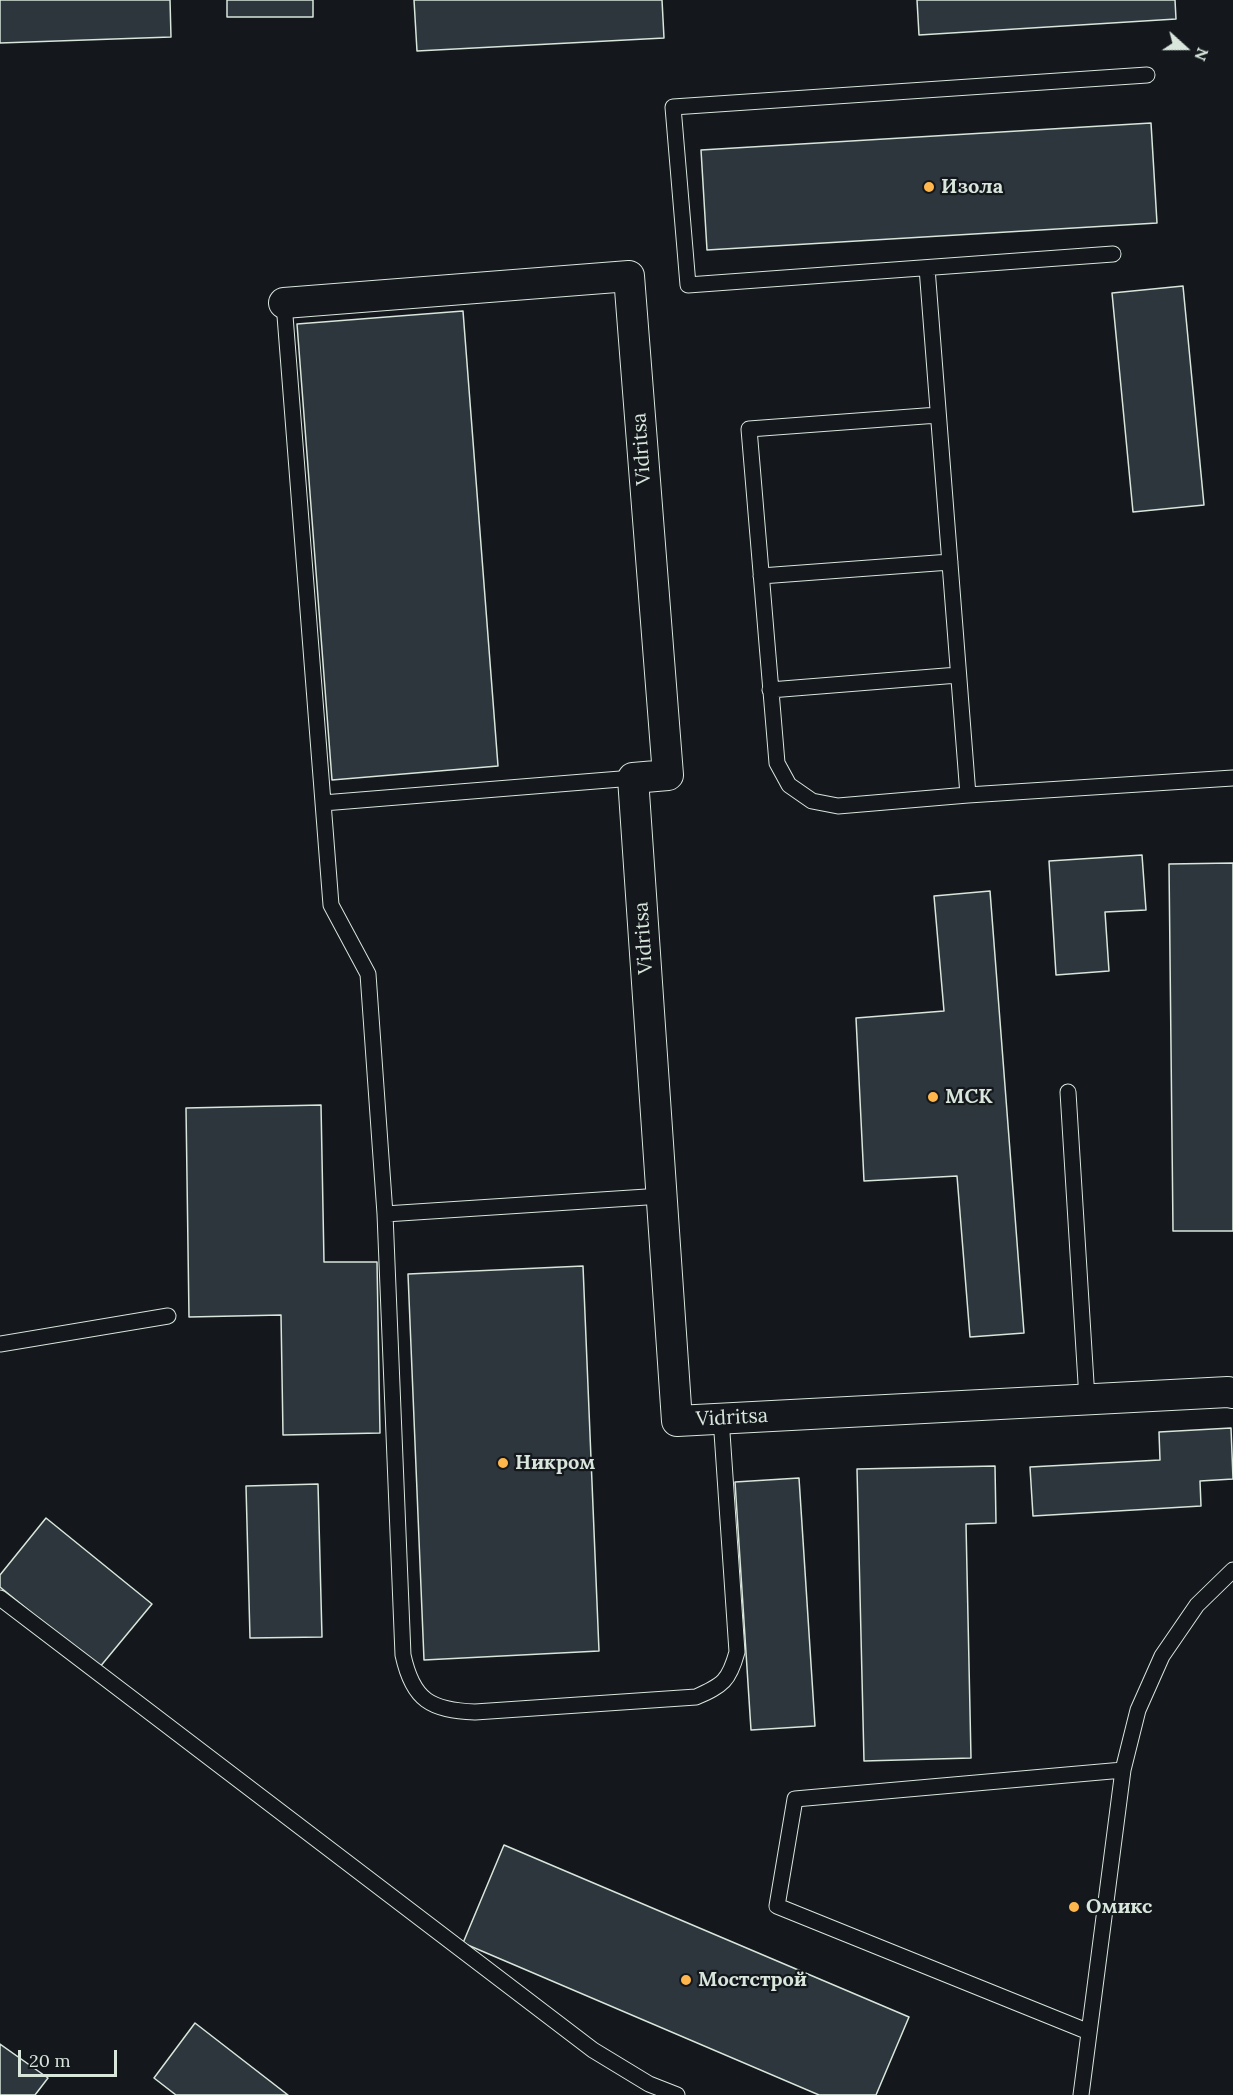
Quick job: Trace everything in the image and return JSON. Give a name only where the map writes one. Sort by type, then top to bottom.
[{"type":"street","name":"Vidritsa","points":[[284,303],[629,276],[668,775],[633,778],[676,1421],[1228,1392],[1233,1394]]},
{"type":"lane","points":[[1113,254],[688,285],[673,107],[1147,75]]},
{"type":"lane","points":[[927,268],[968,795]]},
{"type":"lane","points":[[284,303],[331,905],[368,974],[385,1214],[404,1656],[408,1678],[425,1700],[448,1711],[475,1712],[696,1697],[718,1687],[731,1672],[737,1652],[721,1418]]},
{"type":"lane","points":[[938,415],[749,429],[777,763],[789,785],[812,801],[838,806],[1233,777]]},
{"type":"lane","points":[[761,576],[950,562]]},
{"type":"lane","points":[[771,690],[958,675]]},
{"type":"lane","points":[[323,803],[633,778]]},
{"type":"lane","points":[[1068,1092],[1087,1399]]},
{"type":"lane","points":[[385,1214],[662,1196]]},
{"type":"lane","points":[[0,1344],[168,1316]]},
{"type":"lane","points":[[1081,2095],[1123,1770],[1138,1710],[1162,1656],[1197,1605],[1233,1570]]},
{"type":"lane","points":[[0,1598],[593,2050],[649,2084],[677,2095]]},
{"type":"lane","points":[[1089,2032],[777,1906],[795,1799],[1123,1770]]},
{"type":"building","points":[[0,0],[170,0],[171,37],[0,43]]},
{"type":"building","points":[[227,0],[313,0],[313,17],[227,17]]},
{"type":"building","points":[[414,0],[662,0],[664,38],[417,51]]},
{"type":"building","points":[[917,0],[1175,0],[1176,19],[919,35]]},
{"type":"building","name":"Изола","points":[[1151,123],[1157,223],[707,250],[701,150]]},
{"type":"building","points":[[1183,286],[1204,505],[1133,512],[1112,293]]},
{"type":"building","points":[[463,311],[498,766],[332,780],[297,324]]},
{"type":"building","points":[[1142,855],[1146,910],[1105,912],[1109,971],[1056,975],[1049,861]]},
{"type":"building","points":[[1233,863],[1233,1231],[1173,1231],[1169,864]]},
{"type":"building","name":"МСК","points":[[990,891],[1024,1333],[970,1337],[957,1176],[864,1181],[856,1018],[944,1011],[934,896]]},
{"type":"building","points":[[321,1105],[324,1262],[377,1262],[380,1433],[283,1435],[281,1315],[189,1317],[186,1108]]},
{"type":"building","name":"Никром","points":[[583,1266],[599,1651],[424,1660],[408,1274]]},
{"type":"building","points":[[1231,1428],[1233,1479],[1200,1481],[1201,1506],[1033,1516],[1030,1467],[1160,1460],[1159,1432]]},
{"type":"building","points":[[995,1466],[996,1523],[966,1524],[971,1758],[864,1761],[857,1469]]},
{"type":"building","points":[[799,1478],[815,1726],[751,1730],[735,1482]]},
{"type":"building","points":[[318,1484],[322,1637],[250,1638],[246,1486]]},
{"type":"building","points":[[46,1518],[152,1604],[99,1668],[0,1587],[0,1575]]},
{"type":"building","name":"Мостстрой","points":[[504,1845],[909,2017],[876,2095],[819,2095],[463,1943]]},
{"type":"building","points":[[195,2023],[288,2095],[176,2095],[154,2078]]},
{"type":"building","points":[[0,2044],[48,2078],[35,2095],[0,2095]]},
{"type":"place","name":"Изола","points":[[929,187]]},
{"type":"place","name":"МСК","points":[[933,1097]]},
{"type":"place","name":"Никром","points":[[503,1463]]},
{"type":"place","name":"Омикс","points":[[1074,1907]]},
{"type":"place","name":"Мостстрой","points":[[686,1980]]}]
